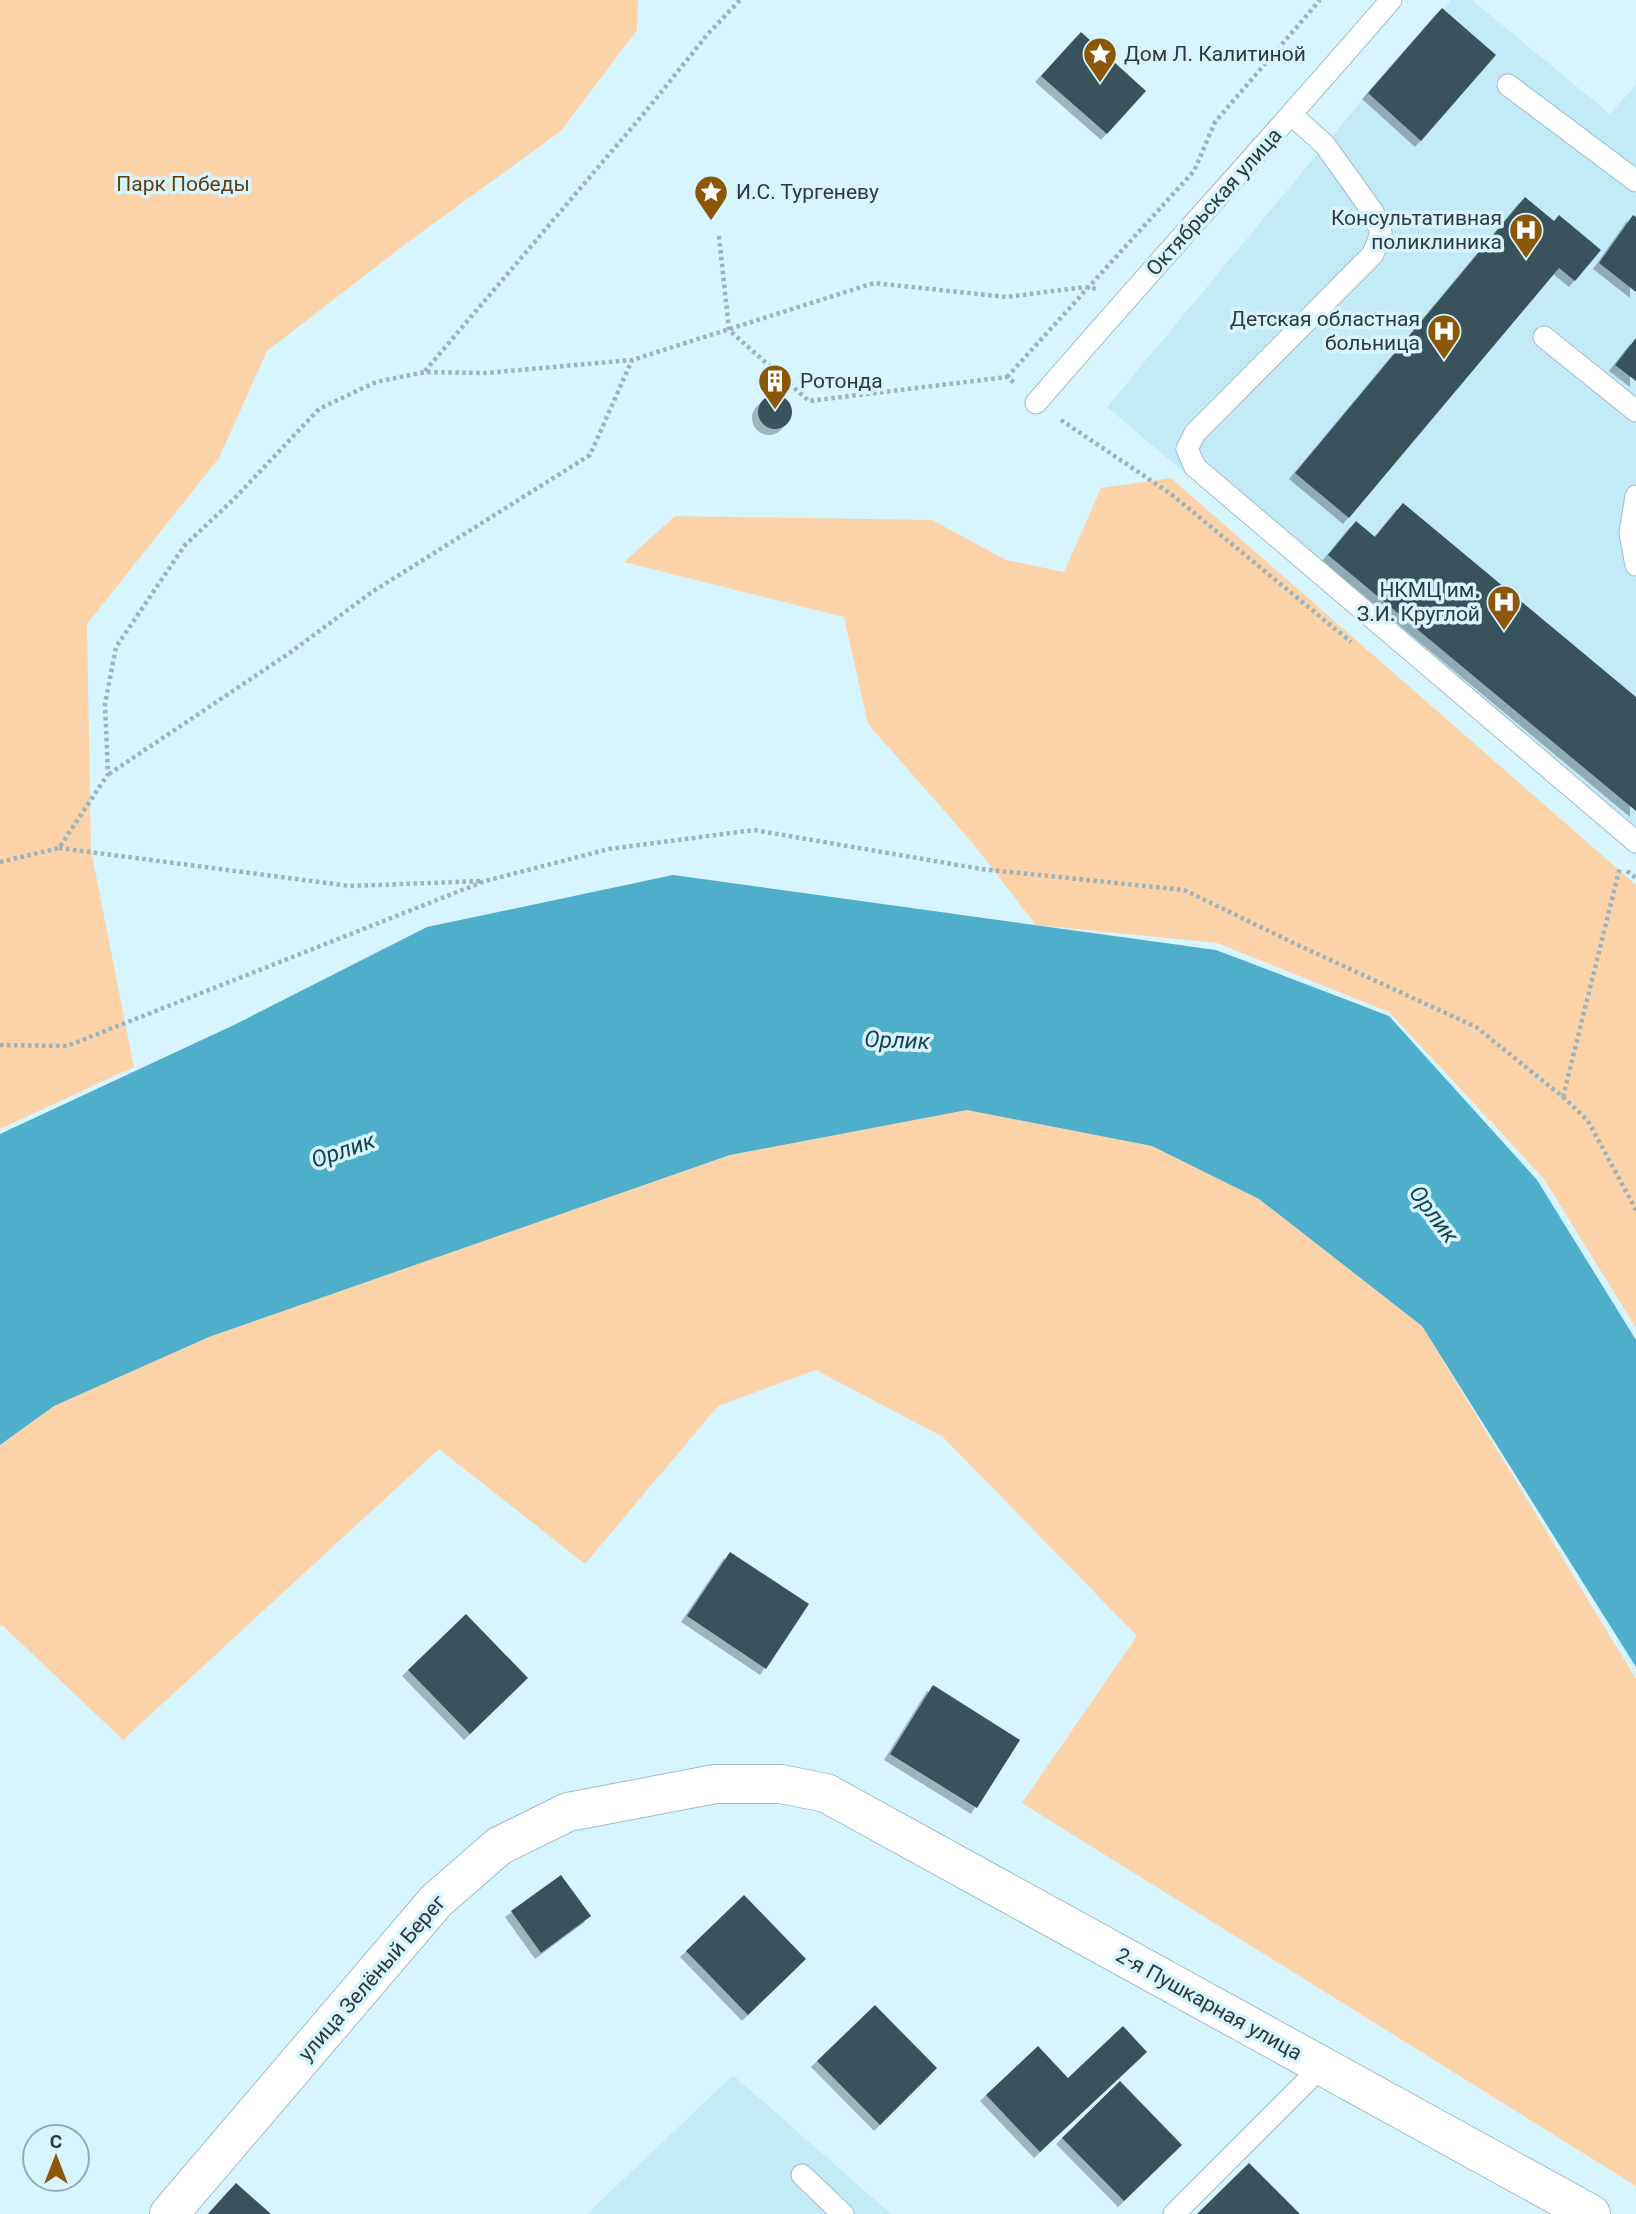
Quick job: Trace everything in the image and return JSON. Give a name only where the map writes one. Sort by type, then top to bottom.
[{"type":"street","name":"улица Зелёный Берег","points":[[169,2214],[436,1901],[499,1846],[568,1812],[715,1784],[781,1784],[826,1793]]},
{"type":"street","name":"2-я Пушкарная улица","points":[[826,1793],[1591,2214]]},
{"type":"lane","name":"Октябрьская улица","points":[[1036,403],[1128,296],[1293,115],[1391,0]]},
{"type":"lane","points":[[1508,85],[1636,181]]},
{"type":"lane","points":[[1293,115],[1325,145],[1373,212],[1381,233],[1373,254],[1195,433],[1187,449],[1195,467],[1636,842]]},
{"type":"lane","points":[[1544,337],[1636,411]]},
{"type":"lane","points":[[1636,496],[1630,533],[1636,565]]},
{"type":"lane","points":[[1174,2214],[1322,2066]]},
{"type":"lane","points":[[802,2175],[843,2214]]},
{"type":"path","points":[[425,372],[707,35],[740,0]]},
{"type":"path","points":[[719,236],[729,330],[809,401],[1007,377],[1194,172],[1216,122],[1320,0]]},
{"type":"path","points":[[108,774],[105,704],[116,647],[185,545],[234,499],[319,409],[376,382],[425,372],[486,373],[632,360],[874,283],[1006,296],[1088,287],[1128,296]]},
{"type":"path","points":[[58,848],[108,774],[288,654],[372,592],[590,455],[632,360]]},
{"type":"path","points":[[1007,377],[1036,403],[1171,494],[1353,644]]},
{"type":"path","points":[[0,1045],[67,1045],[485,881],[608,849],[754,830],[981,869],[1184,890],[1476,1027],[1563,1097],[1588,1121],[1636,1210]]},
{"type":"path","points":[[0,862],[58,848],[350,886],[485,881]]},
{"type":"path","points":[[1563,1097],[1620,865],[1636,878]]},
{"type":"shaded area","name":"НКМЦ им. З.И. Круглой","points":[[1451,0],[1472,0],[1610,114],[1636,85],[1636,857],[1107,407],[1368,93]]},
{"type":"shaded area","points":[[733,2075],[891,2214],[587,2214]]},
{"type":"green space","name":"Парк Победы","points":[[0,0],[638,0],[637,30],[561,131],[408,242],[267,351],[219,458],[87,624],[91,850],[134,1067],[0,1129]]},
{"type":"green space","points":[[1171,478],[1636,885],[1636,1328],[1544,1179],[1389,1012],[1217,943],[1036,925],[970,840],[868,724],[844,617],[624,562],[675,516],[932,520],[1006,560],[1064,572],[1101,488]]},
{"type":"green space","points":[[967,1110],[1152,1146],[1259,1199],[1422,1326],[1636,1679],[1636,2186],[1022,1803],[1137,1636],[943,1437],[816,1370],[718,1406],[585,1564],[439,1449],[123,1740],[0,1626],[0,1445],[54,1406],[209,1337],[730,1155]]},
{"type":"water","name":"Орлик","points":[[673,875],[1216,950],[1389,1016],[1537,1180],[1636,1340],[1636,1667],[1422,1326],[1259,1199],[1152,1146],[967,1110],[730,1155],[209,1337],[54,1406],[0,1445],[0,1134],[236,1024],[427,927]]},
{"type":"building","points":[[1442,8],[1496,55],[1421,141],[1368,93]]},
{"type":"building","points":[[1081,32],[1146,91],[1107,134],[1041,76]]},
{"type":"building","points":[[1525,197],[1554,221],[1559,215],[1601,250],[1575,281],[1559,268],[1349,518],[1295,473]]},
{"type":"building","points":[[1633,215],[1636,217],[1636,292],[1599,263]]},
{"type":"building","points":[[1636,338],[1636,381],[1615,365]]},
{"type":"building","name":"Ротонда","points":[[775,395],[787,400],[792,412],[787,424],[775,429],[763,424],[758,412],[763,400]]},
{"type":"building","points":[[1403,503],[1636,697],[1636,811],[1328,555],[1356,521],[1375,537]]},
{"type":"building","points":[[730,1552],[809,1604],[766,1669],[687,1616]]},
{"type":"building","points":[[466,1614],[528,1678],[470,1734],[408,1670]]},
{"type":"building","points":[[933,1685],[1020,1740],[977,1808],[890,1754]]},
{"type":"building","points":[[561,1875],[591,1916],[541,1953],[511,1911]]},
{"type":"building","points":[[744,1895],[806,1959],[748,2015],[686,1951]]},
{"type":"building","points":[[875,2005],[937,2068],[880,2125],[817,2061]]},
{"type":"building","points":[[1123,2026],[1147,2052],[1040,2152],[986,2095],[1038,2046],[1068,2078]]},
{"type":"building","points":[[1120,2081],[1182,2145],[1124,2201],[1062,2138]]},
{"type":"building","points":[[1249,2163],[1300,2214],[1197,2214]]},
{"type":"building","points":[[236,2183],[271,2214],[208,2214]]},
{"type":"place","name":"Дом Л. Калитиной","points":[[1100,84]]},
{"type":"place","name":"И.С. Тургеневу","points":[[711,222]]},
{"type":"place","name":"Консультативная поликлиника","points":[[1526,260]]},
{"type":"place","name":"Детская областная больница","points":[[1444,361]]},
{"type":"place","name":"Ротонда","points":[[775,411]]},
{"type":"place","name":"НКМЦ им. З.И. Круглой","points":[[1504,632]]}]
